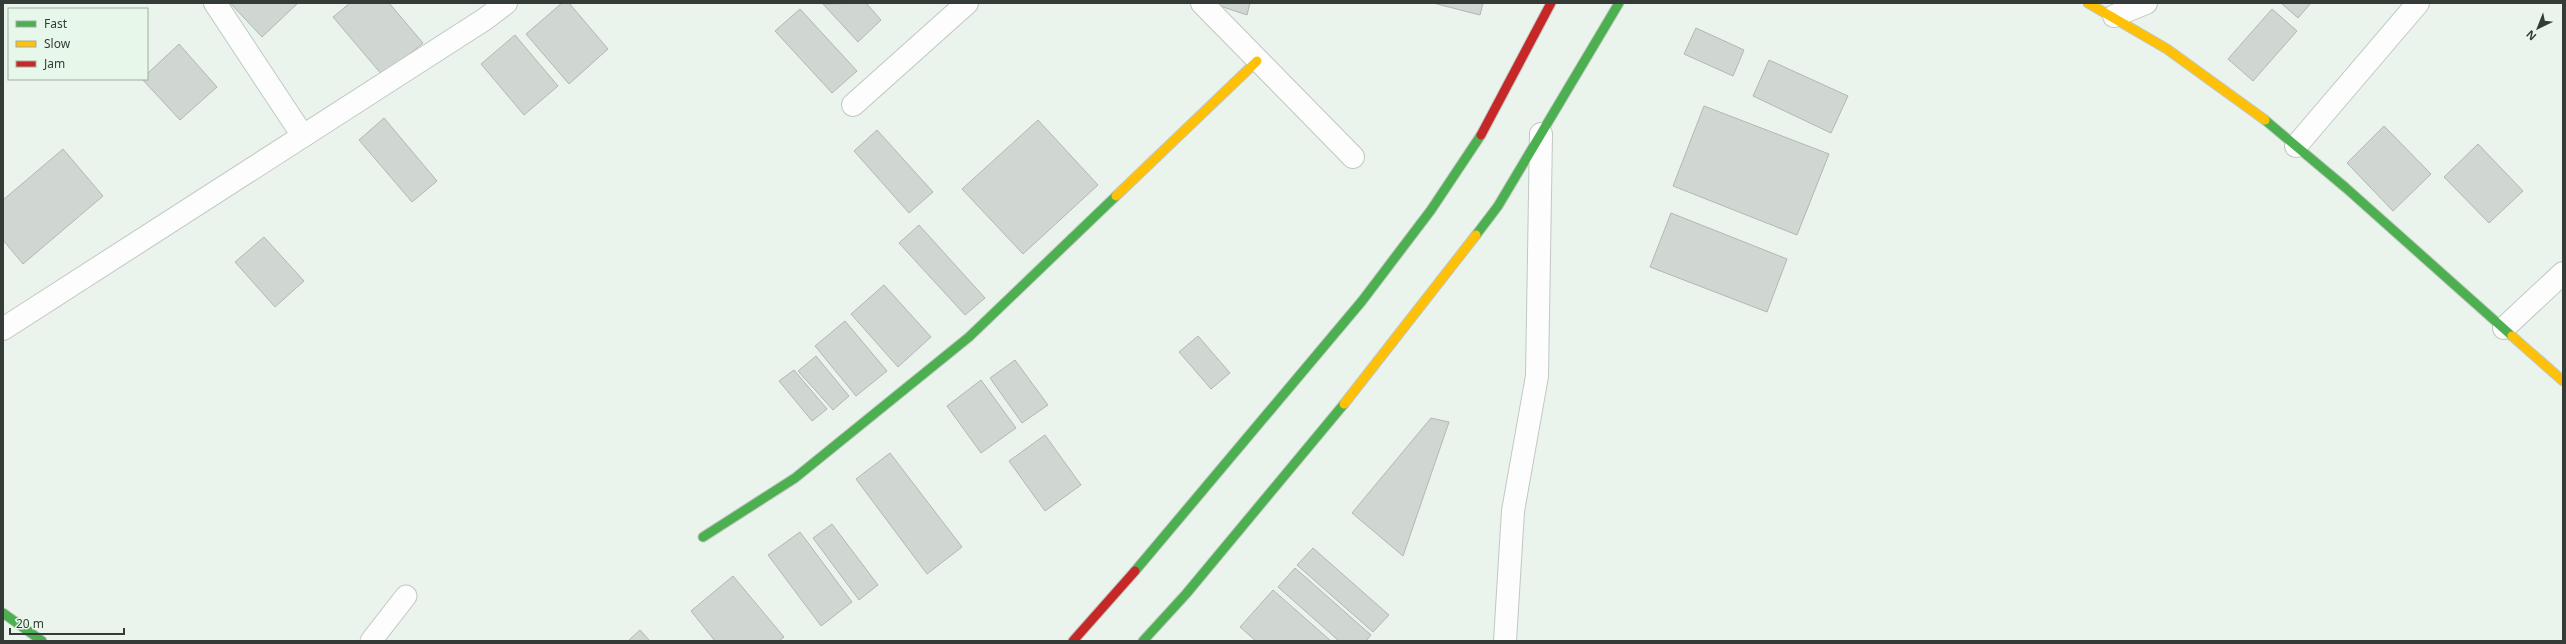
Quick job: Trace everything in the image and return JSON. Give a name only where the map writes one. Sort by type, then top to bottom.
[{"type":"main road","points":[[1073,641],[1147,560],[1296,382],[1402,250],[1454,177],[1496,109],[1551,3]]},
{"type":"main road","points":[[1143,641],[1186,594],[1346,402],[1442,281],[1498,206],[1619,3]]},
{"type":"main road","points":[[2088,3],[2114,16],[2198,69],[2296,146],[2563,381]]},
{"type":"main road","points":[[703,537],[795,478],[968,337],[1257,61]]},
{"type":"main road","points":[[3,613],[42,641]]},
{"type":"street","points":[[215,3],[303,136]]},
{"type":"street","points":[[3,329],[485,19],[506,3]]},
{"type":"street","points":[[853,105],[967,3]]},
{"type":"street","points":[[1202,3],[1257,61],[1353,157]]},
{"type":"street","points":[[2114,16],[2146,3]]},
{"type":"street","points":[[2296,146],[2418,3]]},
{"type":"street","points":[[1505,641],[1513,512],[1537,376],[1540,134]]},
{"type":"street","points":[[2504,328],[2563,273]]},
{"type":"lane","points":[[371,641],[406,596]]},
{"type":"building","points":[[230,3],[298,3],[262,37]]},
{"type":"building","points":[[350,3],[389,3],[423,43],[383,76],[333,17]]},
{"type":"building","points":[[562,3],[569,3],[608,49],[569,84],[526,34]]},
{"type":"building","points":[[866,3],[881,20],[858,42],[823,4]]},
{"type":"building","points":[[1211,3],[1250,3],[1247,15]]},
{"type":"building","points":[[1433,3],[1483,3],[1480,15]]},
{"type":"building","points":[[2281,3],[2311,3],[2298,18]]},
{"type":"building","points":[[800,9],[857,71],[832,93],[775,31]]},
{"type":"building","points":[[2272,9],[2297,31],[2253,81],[2228,59]]},
{"type":"building","points":[[1696,28],[1744,50],[1733,76],[1684,54]]},
{"type":"building","points":[[515,35],[558,86],[524,115],[481,64]]},
{"type":"building","points":[[179,44],[217,87],[180,120],[143,80],[148,80],[148,73]]},
{"type":"building","points":[[1769,60],[1848,96],[1831,133],[1753,96]]},
{"type":"building","points":[[1704,106],[1829,154],[1797,235],[1673,186]]},
{"type":"building","points":[[384,118],[437,181],[412,202],[359,140]]},
{"type":"building","points":[[1038,120],[1098,185],[1023,254],[962,189]]},
{"type":"building","points":[[2384,126],[2431,174],[2393,211],[2347,163]]},
{"type":"building","points":[[877,130],[933,192],[909,213],[854,151]]},
{"type":"building","points":[[2478,144],[2523,191],[2489,223],[2444,177]]},
{"type":"building","points":[[63,149],[103,196],[23,264],[3,240],[3,200]]},
{"type":"building","points":[[1671,213],[1787,259],[1767,312],[1650,267]]},
{"type":"building","points":[[919,225],[985,298],[965,315],[899,243]]},
{"type":"building","points":[[264,237],[304,281],[275,307],[235,262]]},
{"type":"building","points":[[884,285],[931,337],[898,367],[851,314]]},
{"type":"building","points":[[845,321],[887,371],[856,396],[815,346]]},
{"type":"building","points":[[1198,336],[1230,373],[1211,389],[1179,352]]},
{"type":"building","points":[[816,356],[849,396],[833,410],[798,371]]},
{"type":"building","points":[[1015,360],[1048,405],[1022,423],[990,378]]},
{"type":"building","points":[[794,370],[827,409],[812,421],[779,381]]},
{"type":"building","points":[[981,380],[1016,428],[981,453],[947,406]]},
{"type":"building","points":[[1431,418],[1449,422],[1403,556],[1352,513]]},
{"type":"building","points":[[1045,435],[1081,485],[1045,511],[1009,461]]},
{"type":"building","points":[[890,453],[962,547],[927,574],[856,479]]},
{"type":"building","points":[[832,524],[878,585],[859,600],[813,538]]},
{"type":"building","points":[[800,532],[852,602],[821,626],[768,555]]},
{"type":"building","points":[[1313,548],[1389,615],[1373,632],[1297,565]]},
{"type":"building","points":[[1295,568],[1371,635],[1366,641],[1339,641],[1278,587]]},
{"type":"building","points":[[733,576],[784,637],[779,641],[715,641],[691,611]]},
{"type":"building","points":[[1273,590],[1331,641],[1256,641],[1240,627]]},
{"type":"building","points":[[640,630],[650,641],[628,641]]},
{"type":"traffic: fast","points":[[1476,235],[1498,206],[1619,3]]},
{"type":"traffic: fast","points":[[2265,120],[2346,188],[2512,336]]},
{"type":"traffic: fast","points":[[1135,571],[1362,301],[1431,210],[1481,135]]},
{"type":"traffic: fast","points":[[703,537],[795,478],[969,337],[1116,196]]},
{"type":"traffic: fast","points":[[1143,641],[1186,594],[1344,404]]},
{"type":"traffic: fast","points":[[3,613],[42,641]]},
{"type":"traffic: slow","points":[[2088,3],[2167,49],[2265,120]]},
{"type":"traffic: slow","points":[[1116,196],[1257,61]]},
{"type":"traffic: slow","points":[[1344,404],[1476,235]]},
{"type":"traffic: slow","points":[[2512,336],[2563,381]]},
{"type":"traffic: jam","points":[[1481,135],[1551,3]]},
{"type":"traffic: jam","points":[[1073,641],[1135,571]]}]
